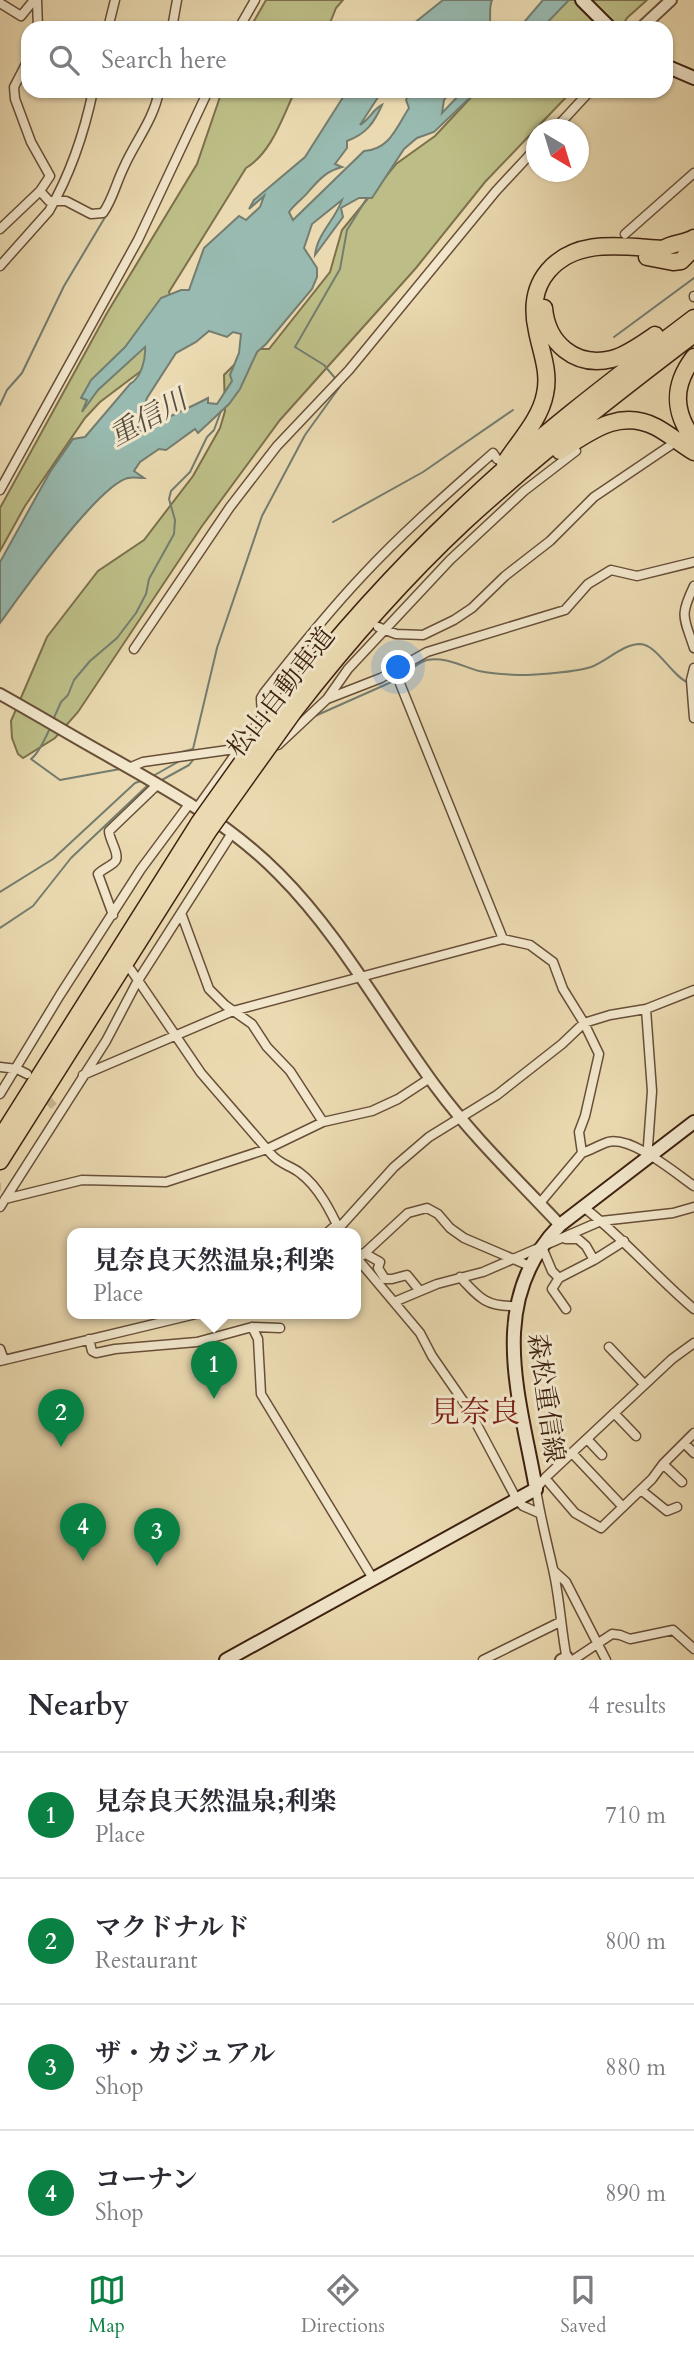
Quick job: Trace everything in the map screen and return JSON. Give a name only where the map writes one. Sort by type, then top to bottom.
[{"type":"highway","points":[[498,484],[532,425],[545,394],[546,368],[537,332],[534,304],[535,293],[549,270],[567,255],[586,248],[611,246],[663,249],[694,238]]},
{"type":"highway","points":[[694,248],[681,261],[673,262],[654,257],[598,257],[576,262],[549,286],[543,308],[550,332],[564,351],[573,357],[598,361],[613,359],[629,351],[694,310]]},
{"type":"highway","name":"松山自動車道","points":[[0,1139],[203,818],[288,708],[498,484],[643,356],[694,318]]},
{"type":"highway","name":"松山自動車道","points":[[498,484],[694,334]]},
{"type":"highway","points":[[694,357],[682,378],[677,402],[678,415],[694,440]]},
{"type":"highway","points":[[498,484],[615,420],[640,421],[654,426],[694,452]]},
{"type":"highway","name":"松山自動車道","points":[[0,1161],[203,818]]},
{"type":"main road","points":[[582,0],[603,21]]},
{"type":"main road","points":[[673,69],[694,78]]},
{"type":"main road","name":"森松重信線","points":[[226,1660],[372,1577],[536,1489],[534,1466],[515,1380],[512,1332],[516,1306],[532,1267],[542,1247],[560,1225],[694,1122]]},
{"type":"street","points":[[0,3],[21,16],[36,0]]},
{"type":"street","points":[[36,0],[38,21]]},
{"type":"street","points":[[110,21],[115,0]]},
{"type":"street","points":[[173,21],[177,0]]},
{"type":"street","points":[[243,21],[255,0]]},
{"type":"street","points":[[648,21],[671,0]]},
{"type":"street","points":[[0,229],[49,179],[49,171],[31,142],[14,93],[21,73]]},
{"type":"street","points":[[0,266],[49,211],[78,150],[91,98]]},
{"type":"street","points":[[40,191],[46,200],[72,203],[91,214],[103,213],[152,114],[157,98]]},
{"type":"street","points":[[0,490],[138,240],[205,98]]},
{"type":"street","points":[[564,119],[584,98]]},
{"type":"street","points":[[134,649],[230,507],[277,446],[349,370],[496,191],[526,160]]},
{"type":"street","points":[[625,234],[694,173]]},
{"type":"street","points":[[378,626],[407,636],[423,635],[463,614],[550,541],[594,497],[671,445]]},
{"type":"street","points":[[0,1094],[60,995],[149,858],[203,818],[327,699],[348,669],[522,489],[576,451]]},
{"type":"street","points":[[203,818],[238,749],[262,717],[261,698],[264,693],[335,606],[365,573],[460,482],[493,453],[497,459]]},
{"type":"street","points":[[327,699],[381,678],[398,677],[427,652],[565,610],[588,584],[611,570],[637,576],[694,562]]},
{"type":"street","points":[[694,586],[684,607],[684,615],[694,649]]},
{"type":"street","points":[[335,606],[346,611]]},
{"type":"street","points":[[694,668],[694,718]]},
{"type":"street","points":[[398,677],[503,939]]},
{"type":"street","points":[[0,694],[158,783],[203,818],[232,833],[280,875],[359,977],[461,1118],[560,1225]]},
{"type":"street","points":[[131,767],[143,762],[279,743]]},
{"type":"street","points":[[113,915],[98,874],[116,861],[117,857],[108,836],[109,831],[158,783]]},
{"type":"street","points":[[5,1199],[57,1111],[106,1041],[137,982],[232,833]]},
{"type":"street","points":[[181,913],[209,989],[252,1024],[267,1048],[290,1071],[323,1122]]},
{"type":"street","points":[[103,932],[108,940]]},
{"type":"street","points":[[83,1075],[233,1011],[503,939],[530,945],[552,962],[563,989],[599,1054],[588,1107],[579,1132],[582,1153]]},
{"type":"street","points":[[131,970],[201,1073],[279,1163],[299,1171],[307,1179],[339,1228],[394,1167],[429,1137],[497,1095],[562,1044],[584,1023],[646,1009],[694,990]]},
{"type":"street","points":[[646,1009],[652,1091],[648,1146],[650,1155]]},
{"type":"street","points":[[0,1068],[17,1069],[27,1074]]},
{"type":"street","points":[[5,1199],[82,1180],[166,1182],[267,1149],[323,1122],[372,1111],[398,1099],[430,1078]]},
{"type":"street","points":[[540,1203],[582,1153],[609,1142],[623,1143],[650,1155],[694,1186]]},
{"type":"street","points":[[1,1187],[5,1199]]},
{"type":"street","points":[[583,1206],[624,1241],[655,1275],[694,1309]]},
{"type":"street","points":[[394,1302],[420,1291],[483,1272],[510,1258],[601,1221],[673,1213],[694,1207]]},
{"type":"street","points":[[361,1255],[408,1213],[427,1208],[438,1214],[450,1228],[464,1238],[532,1267]]},
{"type":"street","points":[[561,1239],[579,1239],[594,1260]]},
{"type":"street","points":[[566,1309],[552,1289],[559,1278],[624,1241]]},
{"type":"street","points":[[542,1247],[552,1271],[559,1278]]},
{"type":"street","points":[[361,1259],[380,1262],[378,1268],[385,1279],[407,1275],[420,1291]]},
{"type":"street","points":[[361,1262],[419,1333],[468,1408],[517,1500],[523,1506],[539,1513]]},
{"type":"street","points":[[460,1278],[489,1304],[516,1306]]},
{"type":"street","points":[[0,1349],[2,1360],[174,1319]]},
{"type":"street","points":[[89,1339],[92,1351],[96,1353],[197,1342],[252,1326],[280,1328]]},
{"type":"street","points":[[252,1326],[258,1339],[261,1394],[372,1577]]},
{"type":"street","points":[[694,1343],[644,1384],[536,1489],[539,1513],[554,1571],[567,1659],[612,1634],[620,1634],[630,1639],[673,1630],[694,1649]]},
{"type":"street","points":[[609,1347],[644,1384]]},
{"type":"street","points":[[614,1413],[636,1436]]},
{"type":"street","points":[[545,1478],[575,1513],[601,1528],[694,1433]]},
{"type":"street","points":[[587,1439],[602,1455]]},
{"type":"street","points":[[684,1443],[694,1453]]},
{"type":"street","points":[[572,1453],[624,1507]]},
{"type":"street","points":[[663,1464],[682,1482]]},
{"type":"street","points":[[640,1490],[667,1511],[677,1507]]},
{"type":"street","points":[[554,1571],[566,1582],[606,1660]]},
{"type":"street","points":[[483,1660],[560,1622]]},
{"type":"green space","points":[[266,0],[343,0],[331,21],[254,21]]},
{"type":"green space","points":[[553,0],[647,0],[625,21],[536,21]]},
{"type":"green space","points":[[220,98],[292,98],[270,144],[246,168],[169,292],[174,307],[157,359],[100,402],[85,418],[25,506],[0,551],[0,508],[107,313],[197,164]]},
{"type":"green space","points":[[470,98],[565,98],[545,119],[526,119],[526,139],[485,182],[416,268],[280,420],[202,526],[78,712],[55,738],[23,758],[18,754],[12,738],[11,721],[47,637],[98,571],[144,540],[193,476],[220,428],[225,411],[224,375],[250,349],[269,349],[330,272],[342,230],[396,164],[435,136]]},
{"type":"water","points":[[443,0],[492,0],[490,21],[417,21]]},
{"type":"water","points":[[543,0],[569,0],[549,21],[525,21]]},
{"type":"water","points":[[343,98],[377,98],[360,125],[382,105],[364,131],[347,141],[347,148],[335,164],[342,167],[323,176],[289,212],[293,220],[364,151],[386,142],[409,108],[407,98],[446,98],[442,113],[456,98],[470,98],[434,132],[417,138],[404,149],[372,198],[359,198],[341,208],[343,217],[315,255],[319,240],[342,200],[312,224],[304,248],[317,268],[312,289],[257,352],[240,389],[229,404],[198,433],[195,429],[166,450],[159,449],[140,462],[134,471],[144,478],[128,478],[98,500],[61,542],[0,623],[0,562],[50,472],[73,439],[85,437],[140,373],[145,347],[98,390],[82,412],[87,400],[81,398],[91,380],[125,347],[161,298],[181,290],[189,290],[204,248],[239,216],[246,220],[260,207],[264,196],[249,209],[254,200],[305,157]],"holes":[[[209,331],[227,337],[233,332],[241,334],[239,353],[230,375],[232,381],[217,404],[208,403],[208,398],[142,431],[137,431],[147,398],[176,353]]]},
{"type":"waterway","points":[[335,378],[324,365],[295,347],[340,269],[347,230],[367,198]]},
{"type":"waterway","points":[[0,405],[7,390],[22,373],[64,286],[107,214]]},
{"type":"waterway","points":[[614,337],[694,278]]},
{"type":"waterway","points":[[170,755],[193,749],[217,648],[262,516],[305,435],[341,385]]},
{"type":"waterway","points":[[333,522],[423,472],[513,410]]},
{"type":"waterway","points":[[53,720],[74,680],[90,661],[117,638],[136,613],[146,594],[149,579],[174,534],[175,520],[169,499],[171,491],[190,472],[207,437],[214,430],[221,411]]},
{"type":"waterway","points":[[401,678],[420,663],[434,659],[497,674],[528,675],[569,671],[591,667],[627,647],[640,644],[653,650],[676,674],[689,683]]},
{"type":"waterway","points":[[315,716],[396,680]]},
{"type":"waterway","points":[[50,728],[31,759],[60,780],[120,769]]},
{"type":"waterway","points":[[160,781],[193,760]]},
{"type":"waterway","points":[[143,766],[179,761]]},
{"type":"waterway","points":[[153,776],[178,762]]},
{"type":"waterway","points":[[0,892],[53,859],[135,783],[141,781]]},
{"type":"waterway","points":[[0,928],[33,906],[71,858],[148,785]]},
{"type":"tunnel","points":[[41,1091],[55,1108]]},
{"type":"place","name":"見奈良天然温泉;利楽","points":[[214,1399]]},
{"type":"place","name":"マクドナルド","points":[[61,1447]]},
{"type":"place","name":"コーナン","points":[[83,1561]]},
{"type":"place","name":"ザ・カジュアル","points":[[157,1566]]},
{"type":"district","name":"見奈良","points":[[475,1412]]},
{"type":"water label","name":"重信川","points":[[148,418]]}]
